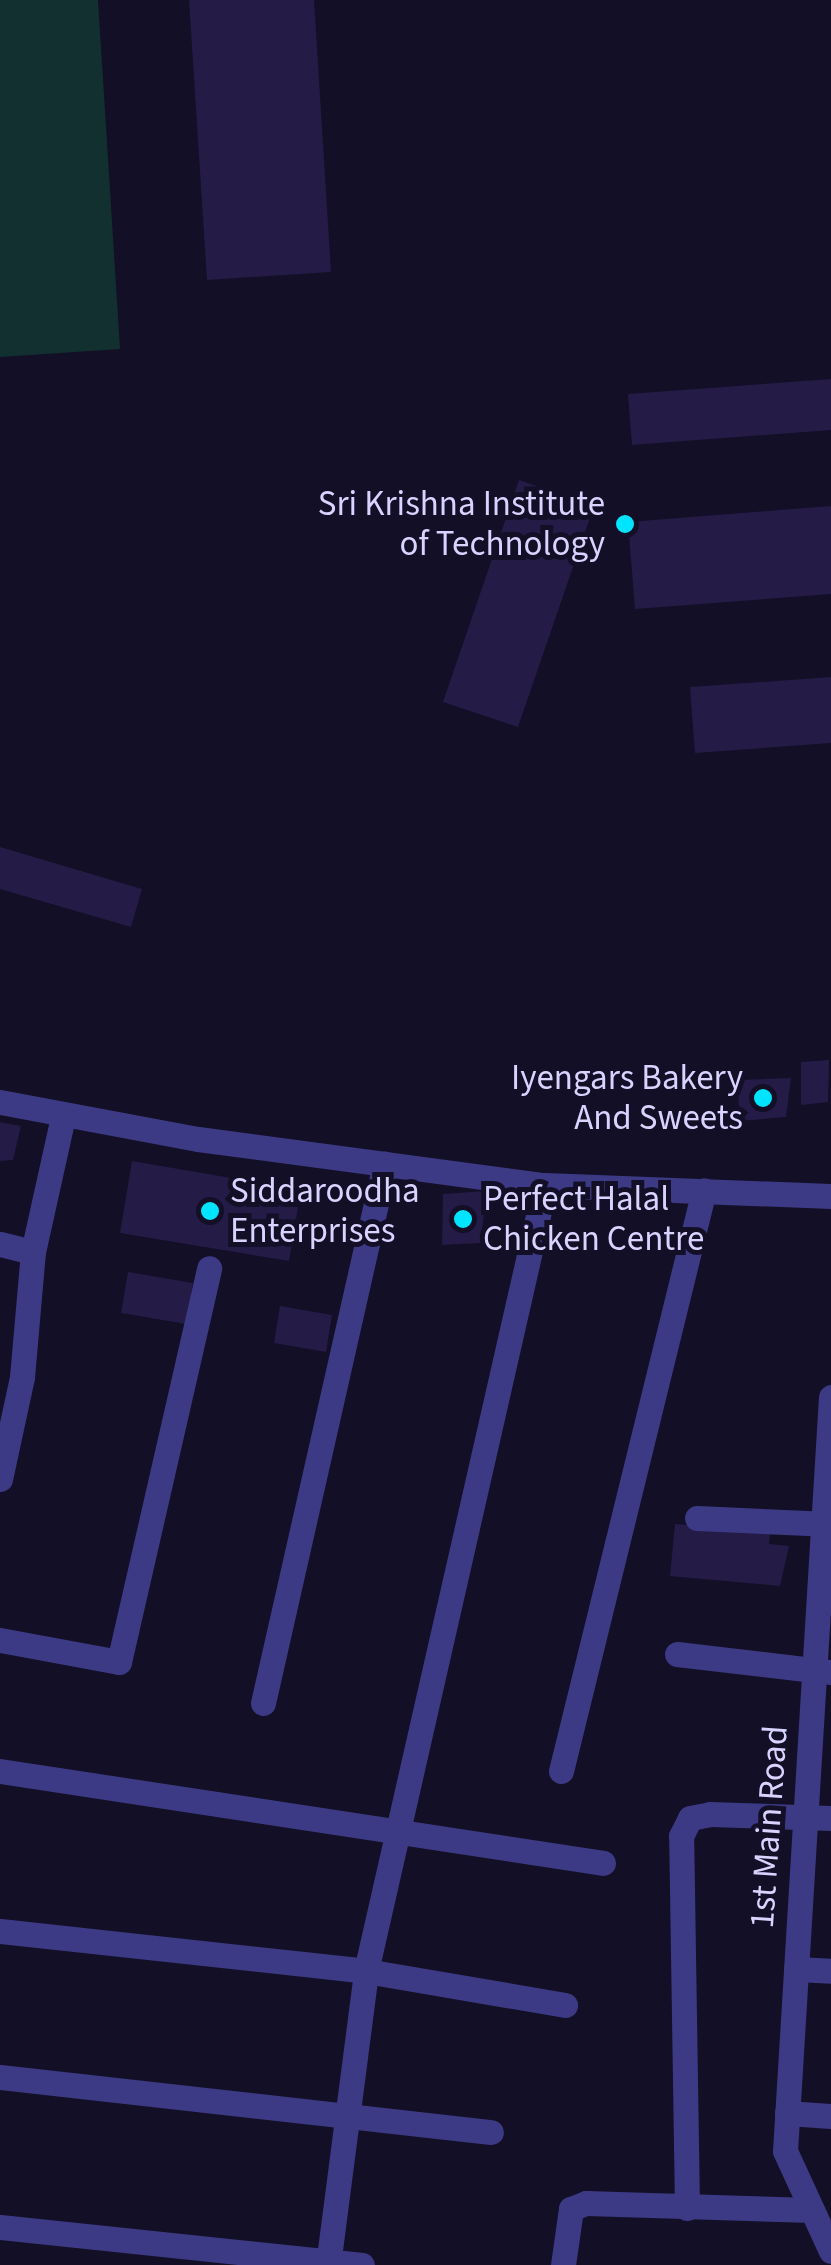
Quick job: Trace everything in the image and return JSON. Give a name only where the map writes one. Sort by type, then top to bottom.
[{"type":"street","points":[[0,1102],[63,1117],[545,1185],[831,1196]]},
{"type":"street","points":[[1,1465],[22,1377],[33,1252],[63,1117]]},
{"type":"street","points":[[263,1703],[384,1164]]},
{"type":"street","points":[[328,2263],[350,2120],[366,1971],[545,1185]]},
{"type":"street","points":[[561,1771],[704,1190]]},
{"type":"street","points":[[0,1244],[33,1252]]},
{"type":"street","points":[[0,1640],[119,1662],[209,1268]]},
{"type":"street","name":"1st Main Road","points":[[831,1397],[818,1817],[796,1969],[784,2152],[831,2252]]},
{"type":"street","points":[[696,1518],[827,1524]]},
{"type":"street","points":[[676,1654],[822,1672]]},
{"type":"street","points":[[0,1770],[603,1863]]},
{"type":"street","points":[[687,2208],[681,1836],[690,1818],[710,1814],[818,1817]]},
{"type":"street","points":[[0,1931],[366,1971],[565,2005]]},
{"type":"street","points":[[796,1969],[831,1971]]},
{"type":"street","points":[[0,2077],[350,2120],[492,2132]]},
{"type":"street","points":[[787,2113],[831,2116]]},
{"type":"street","points":[[563,2265],[571,2210],[586,2203],[812,2210]]},
{"type":"street","points":[[0,2228],[362,2265]]},
{"type":"green space","points":[[0,0],[98,0],[120,349],[0,357]]},
{"type":"building","points":[[189,0],[314,0],[331,272],[207,280]]},
{"type":"building","points":[[831,379],[831,430],[632,445],[628,394]]},
{"type":"building","points":[[519,480],[594,506],[518,727],[443,702]]},
{"type":"building","points":[[831,506],[831,594],[635,609],[628,522]]},
{"type":"building","points":[[831,677],[831,743],[695,753],[690,687]]},
{"type":"building","points":[[0,847],[142,889],[131,927],[0,889]]},
{"type":"building","points":[[829,1060],[828,1102],[801,1105],[801,1062]]},
{"type":"building","name":"Iyengars Bakery And Sweets","points":[[791,1078],[786,1117],[740,1121],[737,1080]]},
{"type":"building","points":[[0,1122],[21,1126],[13,1160],[0,1161]]},
{"type":"building","name":"Siddaroodha Enterprises","points":[[132,1161],[301,1190],[289,1261],[120,1233]]},
{"type":"building","name":"Perfect Halal Chicken Centre","points":[[486,1191],[481,1243],[442,1245],[443,1194]]},
{"type":"building","points":[[128,1272],[193,1283],[186,1324],[121,1313]]},
{"type":"building","points":[[280,1306],[332,1315],[326,1352],[274,1343]]},
{"type":"building","points":[[675,1524],[770,1532],[769,1544],[789,1546],[780,1586],[670,1576]]},
{"type":"place","name":"Sri Krishna Institute of Technology","points":[[625,524]]},
{"type":"place","name":"Iyengars Bakery And Sweets","points":[[763,1098]]},
{"type":"place","name":"Siddaroodha Enterprises","points":[[210,1211]]},
{"type":"place","name":"Perfect Halal Chicken Centre","points":[[463,1219]]}]
